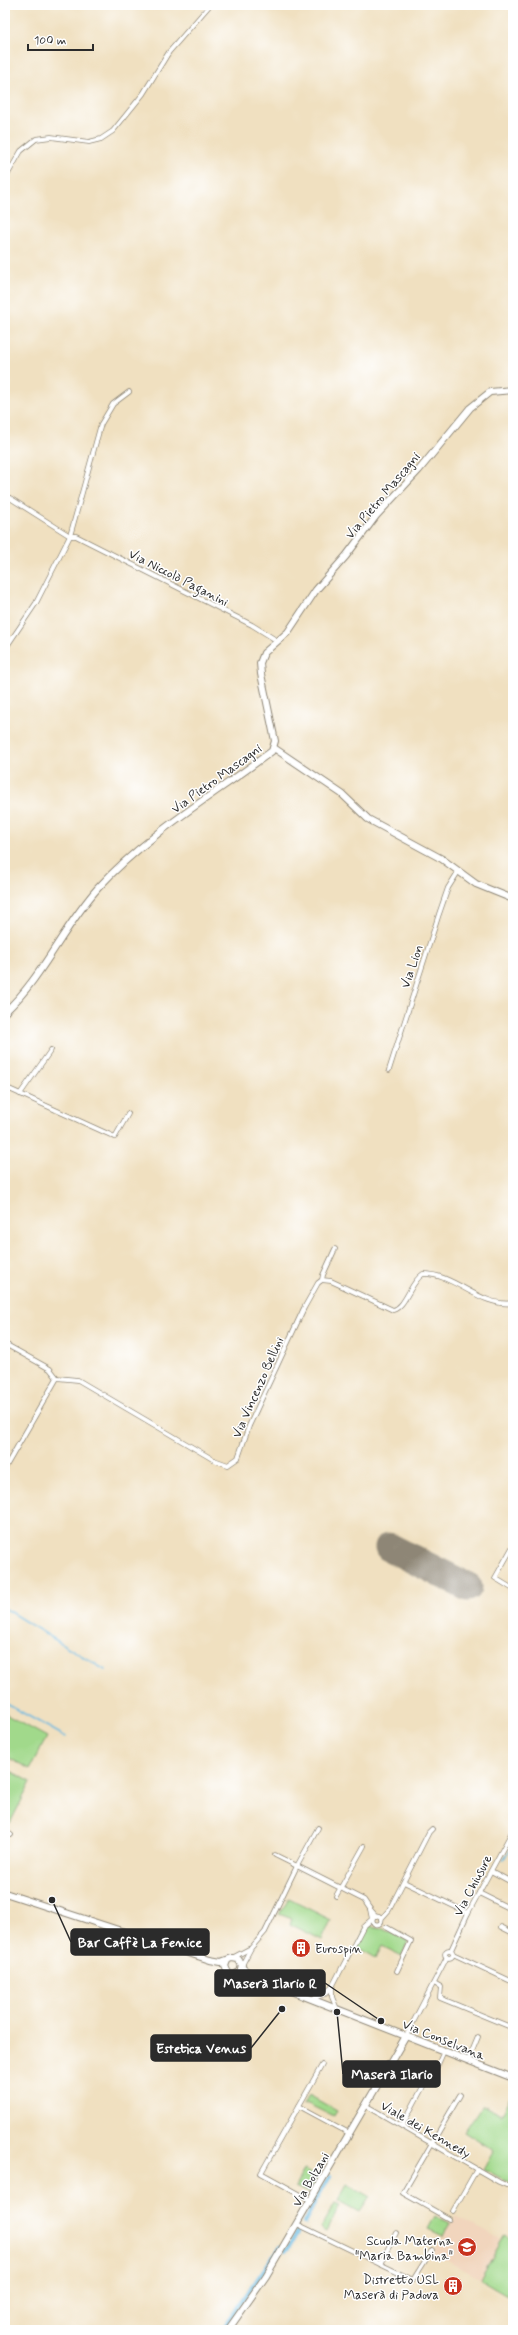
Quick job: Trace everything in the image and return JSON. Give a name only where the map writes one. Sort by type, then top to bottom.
[{"type":"street","points":[[5,179],[21,151],[36,139],[51,137],[90,142],[102,139],[113,131],[142,94],[169,52],[210,5]]},
{"type":"street","name":"Via Pietro Mascagni","points":[[5,1012],[31,985],[86,903],[118,867],[140,848],[274,748],[275,741],[260,663],[264,652],[276,640],[288,632],[316,590],[338,566],[376,516],[404,487],[470,408],[490,392],[513,390]]},
{"type":"street","points":[[5,649],[36,604],[70,536],[101,424],[113,404],[129,392]]},
{"type":"street","name":"Via Niccolò Paganini","points":[[10,498],[70,536],[79,538],[163,578],[252,624],[276,640]]},
{"type":"street","points":[[274,748],[342,794],[368,819],[442,859],[476,884],[513,899]]},
{"type":"street","name":"Via Lion","points":[[389,1070],[448,888],[458,872]]},
{"type":"street","points":[[20,1094],[51,1050]]},
{"type":"street","points":[[5,1087],[115,1137],[128,1114]]},
{"type":"street","name":"Via Vincenzo Bellini","points":[[57,1378],[78,1380],[214,1460],[223,1464],[234,1463],[238,1458],[249,1426],[304,1308],[318,1283],[322,1280],[335,1249]]},
{"type":"street","points":[[322,1280],[331,1280],[393,1310],[401,1305],[414,1280],[423,1274],[435,1275],[497,1303],[513,1303]]},
{"type":"street","points":[[5,1344],[50,1369],[57,1378],[5,1468]]},
{"type":"street","points":[[513,1546],[495,1578],[513,1589]]},
{"type":"street","points":[[5,1893],[210,1960],[226,1969],[230,1974],[241,1969],[251,1948],[265,1932],[297,1866],[318,1828]]},
{"type":"street","points":[[363,1927],[378,1920],[390,1910],[429,1832],[432,1829]]},
{"type":"street","name":"Via Chiusure","points":[[406,2036],[447,1957],[446,1952],[452,1952],[468,1913],[513,1830]]},
{"type":"street","points":[[5,1831],[11,1834]]},
{"type":"street","points":[[336,1896],[364,1846]]},
{"type":"street","points":[[274,1855],[364,1900],[378,1920],[386,1927],[411,1941],[397,1971]]},
{"type":"street","points":[[491,1871],[513,1883]]},
{"type":"street","points":[[404,1882],[468,1913]]},
{"type":"street","points":[[479,1893],[513,1910]]},
{"type":"street","points":[[370,1909],[372,1919]]},
{"type":"street","points":[[372,1919],[378,1920]]},
{"type":"street","points":[[310,1999],[325,1994],[332,1987],[363,1927],[372,1919]]},
{"type":"street","points":[[501,1927],[513,1933]]},
{"type":"street","points":[[226,1969],[230,1960],[251,1948]]},
{"type":"street","points":[[452,1952],[513,1982]]},
{"type":"street","points":[[210,1960],[238,1959],[241,1969]]},
{"type":"street","name":"Via Conselvana","points":[[241,1969],[255,1977],[513,2078]]},
{"type":"street","points":[[434,1982],[441,1987],[440,1998],[513,2028]]},
{"type":"street","points":[[332,1987],[332,1997],[337,2009]]},
{"type":"street","name":"Via Bolzani","points":[[228,2330],[266,2276],[406,2036]]},
{"type":"street","points":[[468,2060],[478,2037]]},
{"type":"street","points":[[402,2126],[426,2081],[436,2069],[444,2051]]},
{"type":"street","points":[[310,2200],[261,2173],[322,2065]]},
{"type":"street","points":[[449,2219],[404,2193],[431,2142],[460,2095]]},
{"type":"street","name":"Viale dei Kennedy","points":[[365,2105],[506,2186],[513,2185]]},
{"type":"street","points":[[298,2106],[349,2133]]},
{"type":"street","name":"Viale dei Kennedy","points":[[453,2211],[477,2169]]},
{"type":"street","points":[[297,2224],[413,2280],[432,2250]]},
{"type":"street","points":[[380,2264],[396,2233]]},
{"type":"shaded area","name":"Scuola Materna \"Maria Bambina\"","points":[[455,2215],[502,2241],[480,2279],[433,2253]]},
{"type":"green space","points":[[5,1714],[47,1737],[30,1769],[5,1756]]},
{"type":"green space","points":[[5,1768],[31,1782],[10,1823],[5,1820]]},
{"type":"green space","points":[[289,1899],[331,1920],[322,1940],[290,1924],[292,1919],[279,1914]]},
{"type":"green space","points":[[371,1926],[382,1928],[408,1941],[402,1956],[382,1946],[376,1958],[357,1947],[366,1928]]},
{"type":"green space","points":[[513,2092],[513,2180],[508,2182],[484,2169],[494,2151],[464,2132],[482,2105],[502,2115]]},
{"type":"green space","points":[[309,2095],[337,2111],[334,2117],[308,2104],[304,2105]]},
{"type":"green space","points":[[304,2170],[319,2177],[309,2193],[295,2187]]},
{"type":"green space","points":[[347,2184],[370,2197],[360,2212],[338,2200]]},
{"type":"green space","points":[[335,2203],[340,2205],[327,2232],[321,2228]]},
{"type":"green space","points":[[435,2216],[450,2223],[443,2236],[428,2229]]},
{"type":"green space","points":[[505,2235],[513,2239],[513,2283],[507,2295],[480,2279]]},
{"type":"waterway","points":[[5,1609],[105,1670]]},
{"type":"waterway","points":[[5,1703],[66,1737]]},
{"type":"waterway","points":[[503,1860],[513,1846]]},
{"type":"waterway","points":[[304,2222],[330,2176]]},
{"type":"waterway","points":[[285,2250],[288,2248],[298,2231]]},
{"type":"waterway","points":[[222,2330],[280,2247]]},
{"type":"runway","points":[[389,1547],[468,1587]]},
{"type":"place","name":"Bar Caffè La Fenice","points":[[52,1900]]},
{"type":"place","name":"Eurospin","points":[[301,1948]]},
{"type":"place","name":"Estetica Venus","points":[[282,2009]]},
{"type":"place","name":"Maserà Ilario","points":[[337,2012]]},
{"type":"place","name":"Maserà Ilario R","points":[[381,2021]]},
{"type":"place","name":"Scuola Materna \"Maria Bambina\"","points":[[467,2247]]},
{"type":"place","name":"Distretto USL Maserà di Padova","points":[[453,2286]]}]
